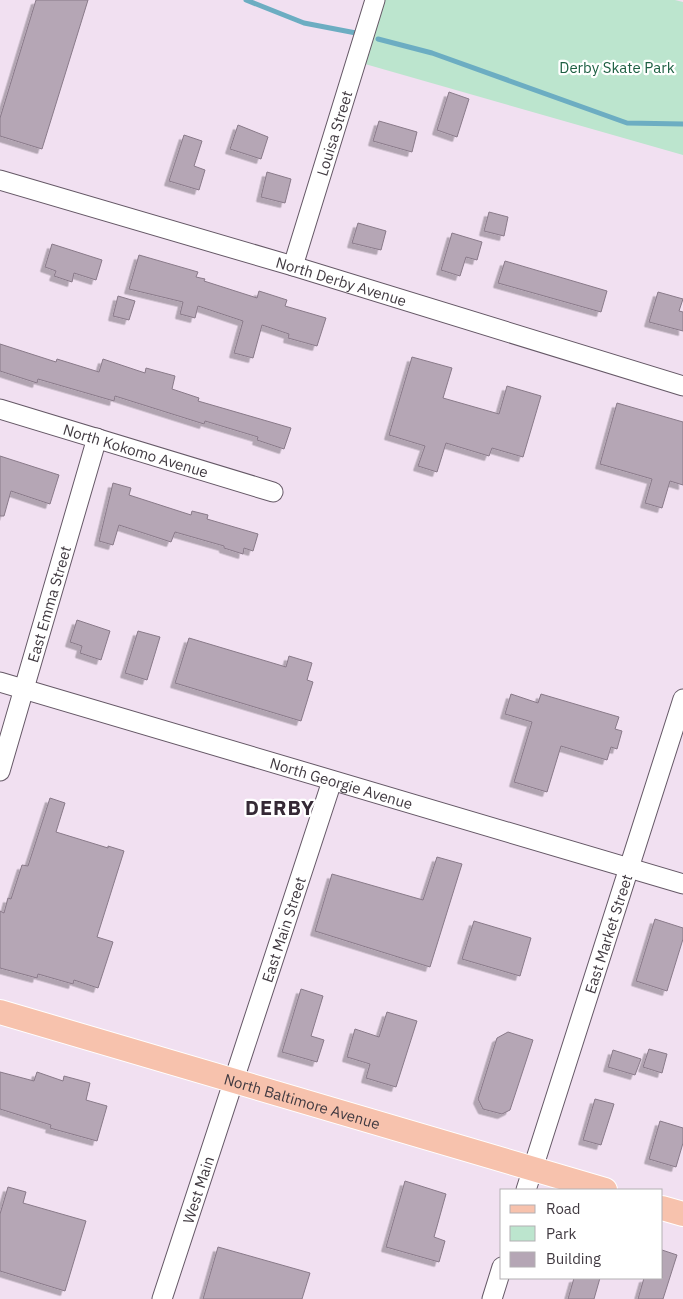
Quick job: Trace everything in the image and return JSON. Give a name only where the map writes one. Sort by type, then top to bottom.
[{"type":"main road","name":"North Baltimore Avenue","points":[[0,1012],[235,1080],[530,1179],[598,1189]]},
{"type":"main road","points":[[663,1208],[683,1214]]},
{"type":"street","name":"Louisa Street","points":[[294,266],[375,0]]},
{"type":"street","name":"North Derby Avenue","points":[[0,180],[294,266],[683,386]]},
{"type":"street","name":"North Kokomo Avenue","points":[[0,409],[273,492]]},
{"type":"street","name":"East Emma Street","points":[[0,771],[97,438]]},
{"type":"street","name":"North Georgie Avenue","points":[[0,682],[683,884]]},
{"type":"street","name":"East Market Street","points":[[530,1179],[683,699]]},
{"type":"street","name":"East Main Street","points":[[235,1080],[332,780]]},
{"type":"street","name":"West Main","points":[[162,1299],[235,1080]]},
{"type":"street","points":[[492,1299],[500,1273]]},
{"type":"green space","name":"Derby Skate Park","points":[[385,0],[675,0],[683,2],[683,155],[365,64]]},
{"type":"building","points":[[36,0],[88,0],[42,149],[0,136],[0,118]]},
{"type":"building","points":[[449,92],[469,99],[457,137],[437,130]]},
{"type":"building","points":[[379,121],[417,132],[412,152],[373,141]]},
{"type":"building","points":[[238,125],[268,137],[261,159],[230,149]]},
{"type":"building","points":[[184,135],[202,141],[194,166],[205,170],[199,190],[169,181]]},
{"type":"building","points":[[267,172],[291,179],[285,203],[261,197]]},
{"type":"building","points":[[489,212],[508,217],[504,236],[484,231]]},
{"type":"building","points":[[358,223],[386,231],[381,250],[352,243]]},
{"type":"building","points":[[452,233],[482,242],[477,260],[466,257],[460,276],[441,270]]},
{"type":"building","points":[[52,244],[102,260],[96,280],[74,273],[72,282],[54,276],[56,271],[45,267]]},
{"type":"building","points":[[139,255],[198,272],[196,277],[205,279],[204,281],[257,298],[259,291],[287,300],[285,306],[326,318],[317,346],[288,338],[289,334],[262,325],[253,358],[234,353],[243,321],[198,306],[195,318],[180,314],[183,302],[129,289]]},
{"type":"building","points":[[505,261],[607,291],[601,312],[498,283]]},
{"type":"building","points":[[658,292],[683,299],[679,311],[683,312],[683,331],[649,322]]},
{"type":"building","points":[[118,296],[135,301],[129,320],[113,316]]},
{"type":"building","points":[[0,344],[56,362],[57,359],[99,372],[103,359],[145,373],[146,368],[175,376],[172,389],[199,398],[198,401],[291,428],[284,449],[257,440],[258,437],[205,421],[204,424],[115,396],[114,401],[38,379],[37,383],[0,371]]},
{"type":"building","points":[[412,357],[452,368],[443,398],[499,414],[507,386],[541,396],[523,457],[492,448],[489,456],[446,443],[437,472],[418,466],[425,446],[389,435]]},
{"type":"building","points":[[617,403],[683,422],[683,485],[670,481],[662,508],[645,503],[652,479],[600,464]]},
{"type":"building","points":[[0,456],[59,475],[50,504],[11,491],[4,516],[0,516]]},
{"type":"building","points":[[113,483],[131,488],[129,495],[191,515],[192,511],[208,515],[207,519],[258,534],[253,551],[244,548],[243,554],[224,548],[224,546],[175,532],[171,542],[119,525],[113,545],[99,541]]},
{"type":"building","points":[[77,620],[110,631],[101,660],[80,653],[82,646],[70,642]]},
{"type":"building","points":[[138,631],[160,637],[147,680],[125,673]]},
{"type":"building","points":[[189,638],[286,667],[289,656],[312,663],[307,680],[313,682],[301,721],[175,683]]},
{"type":"building","points":[[511,694],[538,703],[541,694],[619,717],[615,729],[622,731],[617,749],[611,747],[607,760],[561,746],[547,792],[514,782],[532,722],[505,714]]},
{"type":"building","points":[[50,798],[65,803],[56,832],[124,851],[97,937],[113,942],[98,988],[74,980],[73,984],[38,974],[37,978],[0,968],[0,911],[4,913],[8,898],[11,899],[22,865],[28,866]]},
{"type":"building","points":[[437,857],[462,864],[430,967],[315,931],[332,874],[423,900]]},
{"type":"building","points":[[655,919],[683,928],[683,939],[667,991],[636,981]]},
{"type":"building","points":[[474,921],[531,938],[520,976],[462,959]]},
{"type":"building","points":[[301,989],[323,996],[311,1036],[324,1040],[317,1062],[282,1052]]},
{"type":"building","points":[[387,1012],[417,1021],[396,1087],[366,1078],[370,1064],[347,1057],[355,1029],[379,1037]]},
{"type":"building","points":[[508,1032],[533,1040],[510,1110],[502,1114],[483,1109],[478,1099],[497,1038]]},
{"type":"building","points":[[649,1049],[667,1054],[662,1073],[643,1067]]},
{"type":"building","points":[[613,1050],[641,1059],[635,1075],[608,1067]]},
{"type":"building","points":[[0,1072],[34,1081],[37,1072],[63,1081],[64,1076],[90,1083],[86,1100],[107,1106],[97,1141],[50,1128],[51,1125],[0,1109]]},
{"type":"building","points":[[595,1099],[614,1104],[601,1145],[583,1140]]},
{"type":"building","points":[[660,1121],[683,1128],[683,1143],[676,1167],[649,1159]]},
{"type":"building","points":[[405,1181],[446,1194],[434,1237],[445,1241],[439,1262],[386,1247]]},
{"type":"building","points":[[8,1187],[26,1192],[23,1203],[86,1221],[65,1291],[0,1271],[0,1214]]},
{"type":"building","points":[[218,1247],[310,1273],[302,1299],[203,1299]]},
{"type":"building","points":[[663,1250],[677,1255],[663,1299],[638,1299],[644,1279],[663,1279]]},
{"type":"building","points":[[574,1279],[600,1279],[594,1299],[568,1299]]},
{"type":"waterway","points":[[246,0],[304,23],[356,33]]},
{"type":"waterway","points":[[378,39],[432,53],[627,123],[683,124]]},
{"type":"district","name":"DERBY","points":[[280,807]]}]
